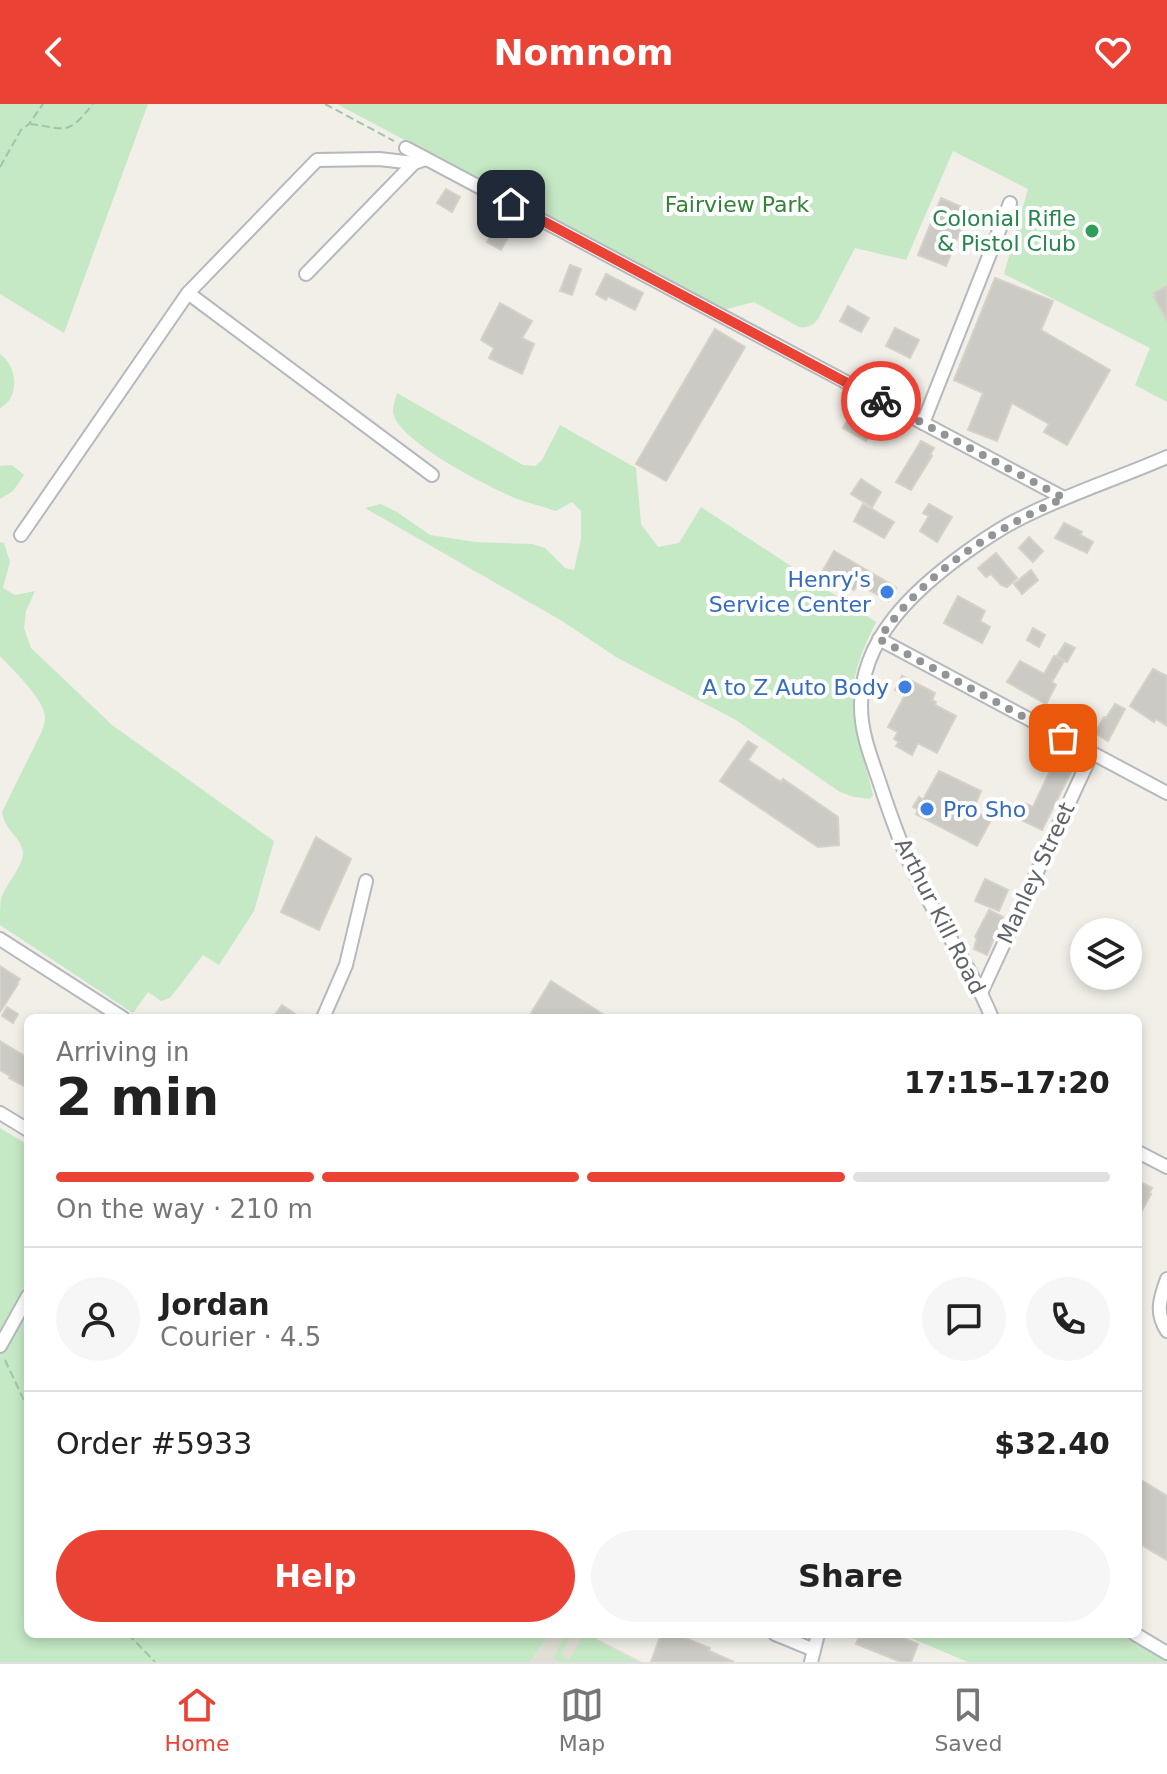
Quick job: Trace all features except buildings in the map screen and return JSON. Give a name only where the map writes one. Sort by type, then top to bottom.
[{"type":"street","points":[[406,148],[420,161],[1064,498]]},
{"type":"street","points":[[21,535],[188,293],[317,160],[420,161]]},
{"type":"street","points":[[306,274],[420,161]]},
{"type":"street","points":[[923,423],[1010,203]]},
{"type":"street","points":[[188,293],[432,475]]},
{"type":"street","name":"Arthur Kill Road","points":[[990,1014],[929,903],[890,816],[868,748],[861,709],[866,667],[879,639],[906,603],[937,574],[988,537],[1064,498],[1167,457]]},
{"type":"street","points":[[879,639],[1167,793]]},
{"type":"street","name":"Manley Street","points":[[981,993],[1092,753]]},
{"type":"street","points":[[325,1014],[346,965],[366,881]]},
{"type":"street","points":[[0,939],[117,1014]]},
{"type":"street","points":[[0,1113],[24,1128]]},
{"type":"street","points":[[1142,1154],[1167,1167]]},
{"type":"street","points":[[1167,1279],[1159,1299],[1159,1311],[1167,1331]]},
{"type":"street","points":[[0,1346],[24,1303]]},
{"type":"street","points":[[782,1638],[813,1656]]},
{"type":"street","points":[[1142,1638],[1167,1653]]},
{"type":"path","points":[[0,167],[21,130],[43,104]]},
{"type":"path","points":[[29,124],[67,129],[80,120],[93,104]]},
{"type":"path","points":[[325,104],[406,148]]},
{"type":"path","points":[[6,1360],[24,1400]]},
{"type":"path","points":[[132,1638],[155,1662]]},
{"type":"shaded area","points":[[547,1638],[596,1638],[642,1662],[530,1662]]},
{"type":"green space","points":[[0,104],[148,104],[64,333],[0,294]]},
{"type":"green space","name":"Fairview Park","points":[[337,104],[1167,104],[1167,402],[1135,385],[1150,348],[1004,274],[1028,189],[953,151],[906,260],[855,248],[818,319],[810,326],[799,327],[754,302],[723,310]]},
{"type":"green space","points":[[0,354],[13,374],[14,387],[10,399],[0,409]]},
{"type":"green space","points":[[397,393],[523,465],[535,466],[542,460],[560,425],[636,468],[641,524],[658,547],[679,543],[701,507],[876,622],[857,666],[853,695],[859,738],[873,795],[870,799],[840,792],[736,720],[616,657],[562,621],[365,508],[381,504],[430,535],[475,542],[532,544],[545,548],[565,568],[574,570],[581,539],[581,511],[572,502],[556,511],[507,494],[447,463],[410,436],[398,423],[393,411]]},
{"type":"green space","points":[[12,465],[24,475],[13,491],[0,499],[0,466]]},
{"type":"green space","points":[[0,542],[4,543],[10,562],[3,588],[15,595],[35,591],[26,611],[24,628],[31,648],[112,725],[274,841],[254,911],[219,965],[203,955],[170,998],[161,1001],[148,992],[133,1013],[0,925],[1,899],[23,857],[19,842],[6,824],[2,812],[42,731],[45,718],[34,694],[0,656]]},
{"type":"green space","points":[[0,1128],[24,1143],[24,1290],[0,1334]]},
{"type":"green space","points":[[24,1313],[24,1638],[547,1638],[530,1662],[0,1662],[0,1355]]},
{"type":"green space","points":[[563,1638],[569,1638],[561,1655],[569,1661],[581,1638],[593,1638],[637,1662],[560,1662],[553,1658]]},
{"type":"green space","points":[[911,1638],[1131,1638],[1167,1659],[1167,1662],[968,1662]]},
{"type":"way so far","points":[[881,401],[1064,498],[1020,518],[942,570],[906,603],[879,639],[1063,738]]},
{"type":"place","name":"Colonial Rifle & Pistol Club","points":[[1092,231]]},
{"type":"place","name":"Henry's Service Center","points":[[887,592]]},
{"type":"place","name":"A to Z Auto Body","points":[[905,687]]},
{"type":"place","name":"Pro Sho","points":[[927,809]]},
{"type":"route","points":[[511,204],[881,401]]}]
